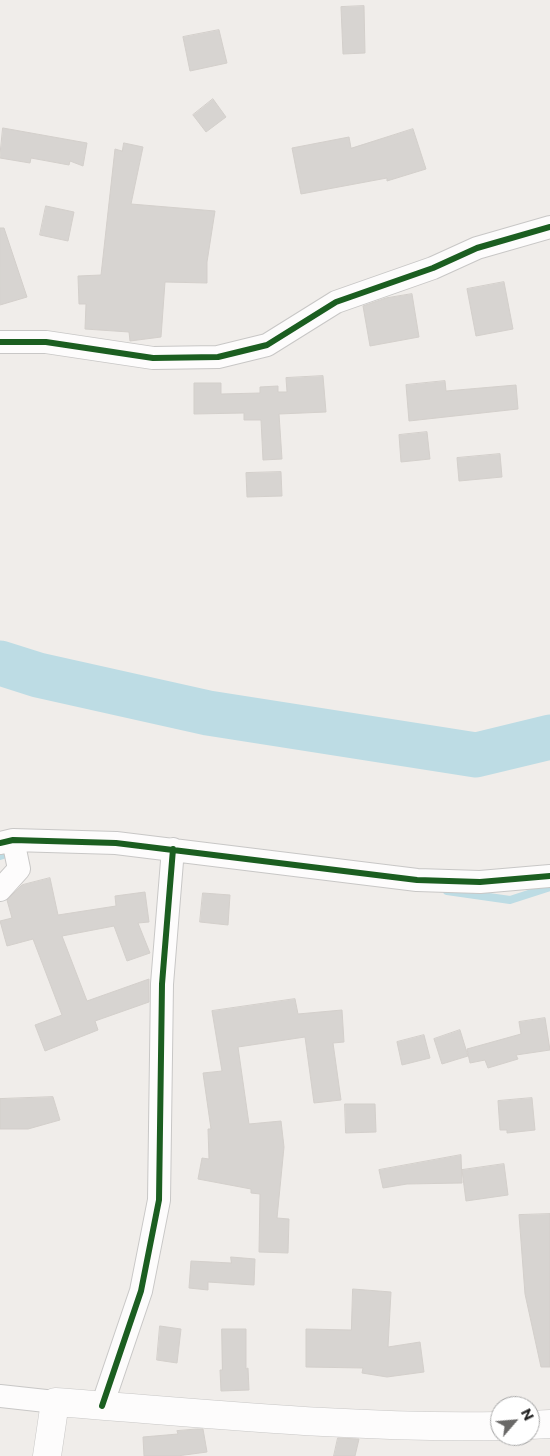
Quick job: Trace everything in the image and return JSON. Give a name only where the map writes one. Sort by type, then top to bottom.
[{"type":"street","points":[[0,342],[46,342],[153,358],[218,357],[267,345],[336,302],[433,268],[477,248],[550,226]]},
{"type":"street","points":[[0,890],[12,850],[94,841],[417,880],[480,882],[550,876]]},
{"type":"street","points":[[102,1406],[141,1291],[159,1200],[162,984],[173,851]]},
{"type":"street","points":[[0,1396],[274,1419],[401,1426],[490,1426]]},
{"type":"street","points":[[47,1456],[55,1402]]},
{"type":"building","points":[[364,6],[365,53],[343,54],[341,7]]},
{"type":"building","points":[[219,30],[227,63],[190,71],[183,37]]},
{"type":"building","points":[[213,99],[226,117],[206,132],[193,115]]},
{"type":"building","points":[[3,128],[87,143],[83,166],[70,161],[69,165],[31,158],[30,163],[0,158]]},
{"type":"building","points":[[413,129],[426,169],[387,181],[387,178],[301,194],[292,148],[349,137],[351,148]]},
{"type":"building","points":[[124,143],[143,147],[131,204],[215,211],[207,262],[207,283],[165,282],[161,337],[130,341],[129,332],[85,329],[86,304],[79,304],[78,276],[101,275],[115,149],[122,151]]},
{"type":"building","points":[[46,206],[74,212],[68,241],[40,235]]},
{"type":"building","points":[[0,228],[4,228],[27,297],[0,305]]},
{"type":"building","points":[[504,282],[513,329],[476,336],[467,289]]},
{"type":"building","points":[[412,294],[419,337],[370,346],[363,306],[386,298]]},
{"type":"building","points":[[323,376],[326,412],[279,414],[282,459],[263,460],[261,420],[244,420],[244,413],[194,414],[194,383],[221,383],[221,394],[260,393],[260,387],[278,386],[278,392],[287,392],[286,378]]},
{"type":"building","points":[[445,381],[446,391],[516,385],[518,409],[409,421],[406,385]]},
{"type":"building","points":[[427,432],[430,459],[401,462],[399,435]]},
{"type":"building","points":[[500,454],[502,477],[459,481],[457,458]]},
{"type":"building","points":[[281,472],[282,496],[247,497],[246,473]]},
{"type":"building","points":[[50,878],[58,915],[116,906],[115,896],[145,892],[149,922],[138,923],[150,953],[127,961],[114,926],[62,936],[87,1001],[149,979],[149,1002],[95,1021],[98,1030],[45,1051],[35,1025],[62,1015],[33,939],[7,946],[0,921],[12,918],[7,900],[22,885]]},
{"type":"building","points":[[203,893],[230,895],[228,925],[200,922]]},
{"type":"building","points":[[295,999],[298,1014],[342,1010],[344,1042],[333,1043],[341,1100],[314,1103],[305,1037],[238,1047],[249,1124],[281,1121],[284,1147],[277,1218],[289,1219],[288,1253],[259,1252],[260,1194],[251,1193],[251,1189],[198,1179],[202,1158],[209,1159],[208,1129],[211,1129],[203,1073],[222,1071],[212,1011]]},
{"type":"building","points":[[545,1018],[550,1050],[516,1055],[518,1059],[488,1068],[485,1060],[470,1063],[467,1049],[521,1034],[519,1022]]},
{"type":"building","points":[[460,1030],[468,1056],[442,1064],[434,1039]]},
{"type":"building","points":[[424,1035],[430,1058],[402,1065],[397,1042]]},
{"type":"building","points":[[53,1097],[60,1120],[28,1129],[0,1129],[0,1099]]},
{"type":"building","points":[[532,1098],[535,1130],[507,1133],[507,1130],[500,1130],[498,1101]]},
{"type":"building","points":[[345,1104],[375,1104],[376,1132],[346,1133]]},
{"type":"building","points":[[461,1155],[462,1183],[407,1184],[383,1188],[379,1170]]},
{"type":"building","points":[[504,1164],[508,1195],[466,1201],[462,1170]]},
{"type":"building","points":[[550,1214],[550,1367],[541,1367],[525,1294],[519,1215]]},
{"type":"building","points":[[231,1257],[255,1259],[254,1285],[208,1282],[208,1290],[189,1288],[191,1261],[231,1263]]},
{"type":"building","points":[[353,1289],[391,1292],[388,1347],[420,1342],[424,1372],[387,1377],[362,1373],[363,1368],[306,1367],[306,1329],[351,1330]]},
{"type":"building","points":[[160,1326],[181,1329],[177,1363],[157,1360]]},
{"type":"building","points":[[222,1329],[246,1329],[246,1369],[248,1368],[249,1390],[221,1391]]},
{"type":"building","points":[[203,1429],[207,1452],[177,1456],[144,1456],[143,1437],[178,1434],[177,1431]]},
{"type":"building","points":[[338,1438],[359,1439],[355,1456],[334,1456]]},
{"type":"waterway","points":[[0,663],[38,675],[208,713],[476,755],[550,737]]},
{"type":"waterway","points":[[0,856],[13,852]]},
{"type":"waterway","points":[[447,891],[510,900],[550,887]]},
{"type":"cycle path","points":[[0,342],[46,342],[153,358],[218,357],[267,345],[336,302],[433,268],[477,248],[550,227]]},
{"type":"cycle path","points":[[0,843],[13,840],[116,843],[417,880],[480,882],[550,876]]},
{"type":"cycle path","points":[[102,1406],[141,1291],[159,1200],[162,984],[173,849]]}]
